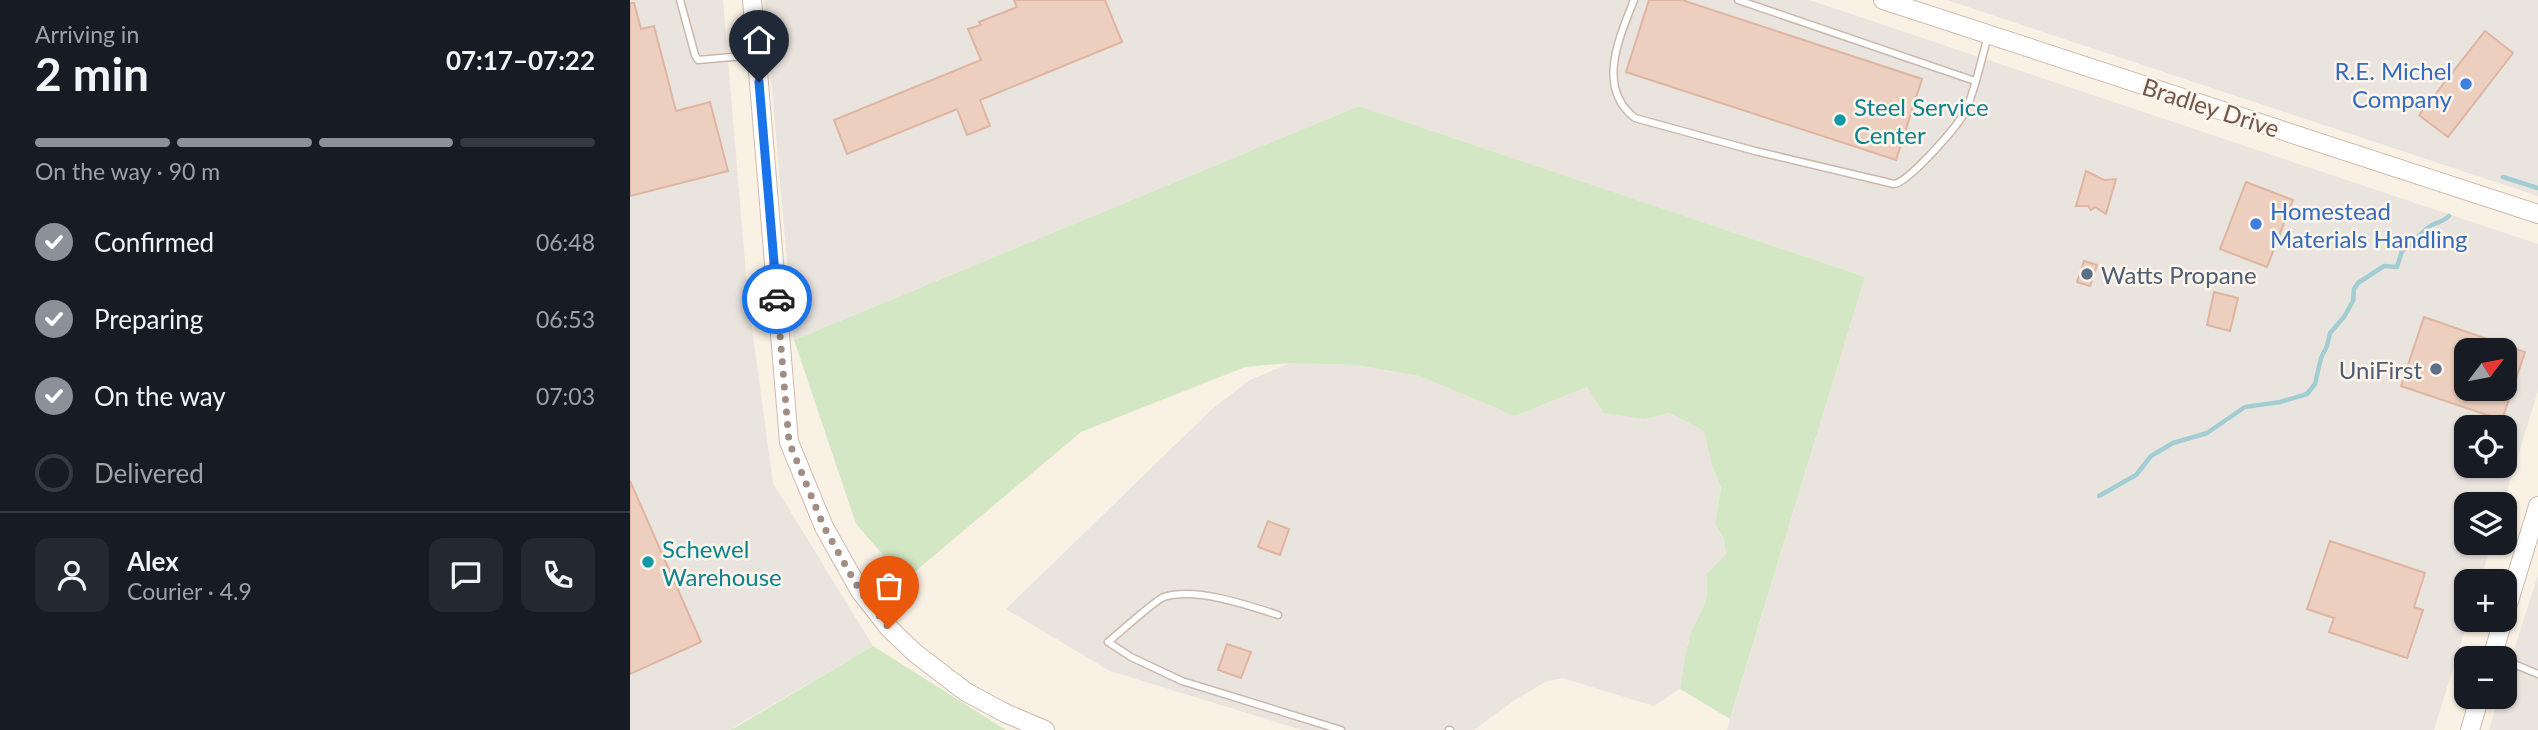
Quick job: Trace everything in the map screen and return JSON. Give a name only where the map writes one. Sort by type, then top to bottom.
[{"type":"street","points":[[752,0],[789,442],[824,527],[860,591],[889,628],[915,653],[966,692],[1045,730]]},
{"type":"street","name":"Bradley Drive","points":[[1884,0],[2538,214]]},
{"type":"street","points":[[2517,575],[2538,506]]},
{"type":"street","points":[[2470,730],[2476,709]]},
{"type":"lane","points":[[680,0],[698,60],[757,55]]},
{"type":"lane","points":[[1634,0],[1612,71],[1616,94],[1628,113],[1635,118],[1894,184],[1905,180],[1965,114],[1988,34]]},
{"type":"lane","points":[[1738,0],[1975,80]]},
{"type":"lane","points":[[1278,615],[1231,600],[1186,595],[1162,597],[1108,642],[1131,657],[1182,681],[1341,730]]},
{"type":"lane","points":[[2517,666],[2538,674]]},
{"type":"shaded area","points":[[630,0],[723,0],[748,298],[773,483],[873,646],[729,730],[630,730]]},
{"type":"shaded area","points":[[764,0],[1809,0],[2538,244],[2538,391],[2517,459],[2517,415],[2454,415],[2454,478],[2511,478],[2507,492],[2454,492],[2454,555],[2488,555],[2484,569],[2454,569],[2454,632],[2464,632],[2460,646],[2454,646],[2454,665],[2434,730],[1727,730],[1865,277],[1359,106],[794,340]]},
{"type":"shaded area","points":[[1947,0],[2538,0],[2538,196],[2043,32]]},
{"type":"shaded area","points":[[1290,363],[1355,365],[1419,376],[1515,416],[1587,387],[1645,419],[1669,413],[1704,431],[1721,488],[1715,524],[1724,539],[1726,554],[1706,574],[1709,588],[1702,613],[1688,642],[1680,689],[1654,706],[1562,678],[1545,682],[1474,730],[1302,730],[1110,671],[1006,609],[1212,409],[1250,380]]},
{"type":"shaded area","points":[[2538,575],[2538,730],[2489,730],[2495,709],[2517,709],[2515,646]]},
{"type":"green space","points":[[1359,106],[1865,277],[1730,719],[1680,689],[1688,644],[1705,603],[1706,574],[1726,554],[1724,539],[1715,524],[1721,488],[1704,431],[1669,413],[1645,419],[1604,413],[1587,387],[1515,416],[1419,376],[1355,365],[1290,363],[1245,367],[1081,432],[905,580],[856,524],[794,340]]},
{"type":"green space","points":[[873,646],[1006,730],[729,730],[738,726]]},
{"type":"building","points":[[1014,0],[1105,0],[1122,42],[980,100],[990,126],[967,135],[957,109],[847,154],[834,120],[981,60],[968,29],[1017,7]]},
{"type":"building","name":"Steel Service Center","points":[[1649,0],[1682,0],[1922,79],[1896,160],[1626,72]]},
{"type":"building","points":[[630,3],[634,3],[641,29],[654,26],[676,111],[710,102],[728,171],[630,196]]},
{"type":"building","name":"R.E. Michel Company","points":[[2485,31],[2513,53],[2448,137],[2419,115]]},
{"type":"building","points":[[2086,171],[2104,180],[2116,179],[2106,214],[2095,207],[2091,210],[2088,206],[2076,206]]},
{"type":"building","name":"Homestead Materials Handling","points":[[2246,182],[2293,200],[2267,267],[2220,249]]},
{"type":"building","name":"Watts Propane","points":[[2084,261],[2097,265],[2090,286],[2077,282]]},
{"type":"building","points":[[2214,292],[2238,298],[2230,331],[2207,325]]},
{"type":"building","name":"UniFirst","points":[[2424,317],[2485,338],[2454,338],[2454,401],[2508,401],[2504,415],[2487,415],[2401,386]]},
{"type":"building","name":"UniFirst","points":[[2517,349],[2525,352],[2517,376]]},
{"type":"building","name":"Schewel Warehouse","points":[[630,481],[701,642],[630,674]]},
{"type":"building","points":[[1268,521],[1289,529],[1280,555],[1258,547]]},
{"type":"building","points":[[2330,541],[2425,573],[2414,607],[2423,610],[2407,658],[2329,632],[2334,618],[2307,609]]},
{"type":"building","points":[[1227,644],[1251,652],[1241,678],[1218,670]]},
{"type":"waterway","points":[[2503,177],[2538,188]]},
{"type":"waterway","points":[[2099,496],[2136,475],[2151,456],[2173,443],[2207,433],[2245,407],[2280,402],[2307,394],[2315,384],[2330,333],[2353,301],[2354,289],[2358,283],[2384,266],[2397,267],[2402,251],[2426,229],[2449,216]]},
{"type":"way so far","points":[[777,299],[789,442],[824,527],[860,591],[889,628]]},
{"type":"place","name":"R.E. Michel Company","points":[[2466,84]]},
{"type":"place","name":"Steel Service Center","points":[[1840,120]]},
{"type":"place","name":"Homestead Materials Handling","points":[[2256,224]]},
{"type":"place","name":"Watts Propane","points":[[2087,274]]},
{"type":"place","name":"UniFirst","points":[[2436,369]]},
{"type":"place","name":"Schewel Warehouse","points":[[648,562]]},
{"type":"route","points":[[759,82],[777,299]]}]
